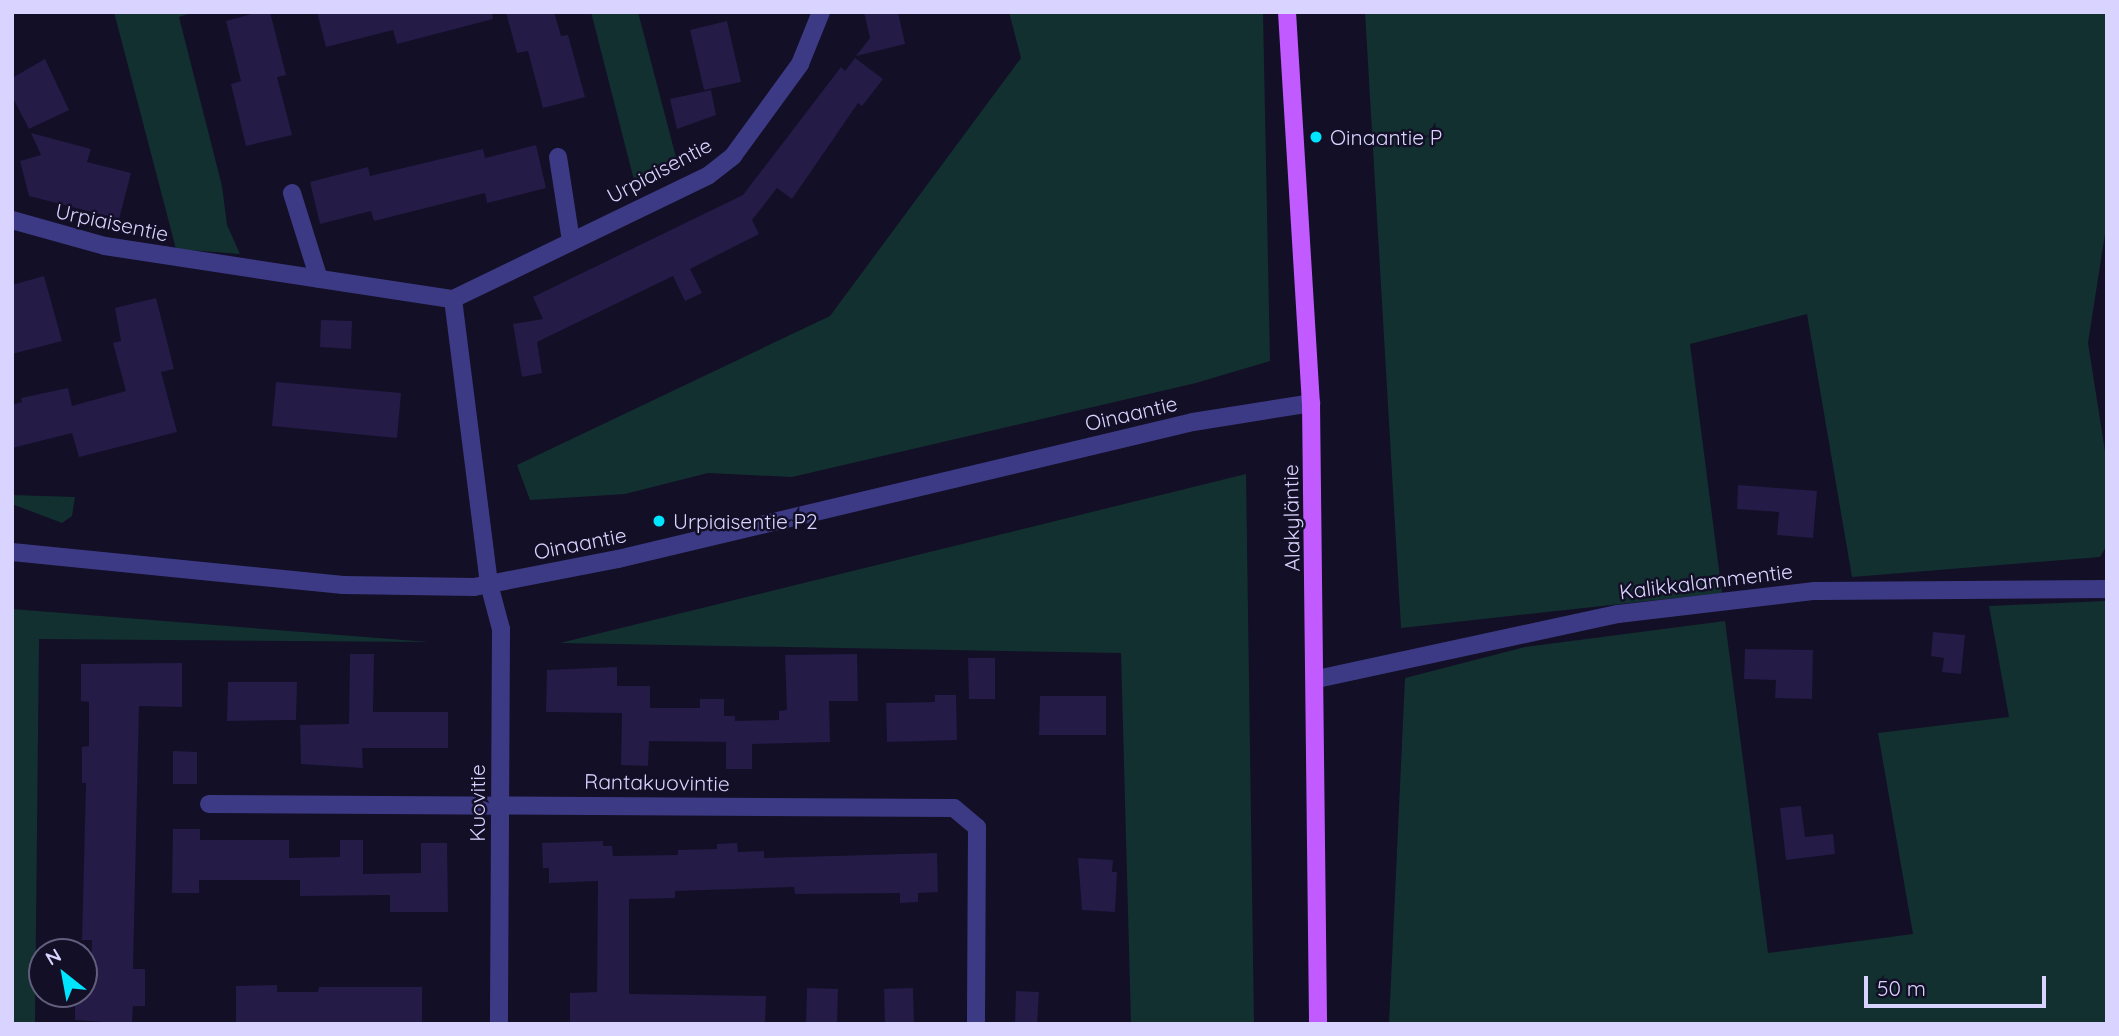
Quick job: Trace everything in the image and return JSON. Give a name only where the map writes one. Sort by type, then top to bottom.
[{"type":"main road","name":"Alakyläntie","points":[[1287,12],[1311,403],[1317,679],[1318,1024]]},
{"type":"street","name":"Urpiaisentie","points":[[12,219],[105,246],[453,299],[709,175],[733,156],[800,64],[821,12]]},
{"type":"street","points":[[558,156],[571,241]]},
{"type":"street","points":[[292,193],[319,279]]},
{"type":"street","points":[[453,299],[489,584]]},
{"type":"street","name":"Oinaantie","points":[[12,552],[343,585],[489,584],[618,559],[1193,422],[1311,403]]},
{"type":"street","name":"Kuovitie","points":[[489,584],[501,629],[499,1024]]},
{"type":"street","name":"Kalikkalammentie","points":[[1317,679],[1618,614],[1815,591],[2107,589]]},
{"type":"street","name":"Rantakuovintie","points":[[209,804],[954,807],[977,827],[976,1024]]},
{"type":"green space","points":[[114,12],[194,12],[179,17],[222,186],[227,225],[240,254],[176,249]]},
{"type":"green space","points":[[591,12],[638,12],[678,165],[635,184]]},
{"type":"green space","points":[[1009,12],[1263,12],[1270,361],[1196,383],[792,477],[708,473],[625,494],[530,500],[517,465],[830,316],[1021,58]]},
{"type":"green space","points":[[1365,12],[2107,12],[2107,221],[2088,343],[2107,464],[2107,545],[2100,557],[1852,577],[1807,314],[1690,344],[1722,593],[1401,628]]},
{"type":"green space","points":[[1246,474],[1254,1024],[1131,1024],[1121,653],[560,643]]},
{"type":"green space","points":[[12,495],[75,497],[72,516],[62,523],[12,504]]},
{"type":"green space","points":[[2105,601],[2107,1024],[1389,1024],[1405,678],[1525,647],[1725,621],[1768,953],[1913,934],[1878,733],[2009,717],[1989,606]]},
{"type":"green space","points":[[12,609],[429,642],[39,639],[36,938],[28,938],[28,1008],[35,1008],[35,1024],[12,1024]]},
{"type":"building","points":[[259,12],[270,12],[286,75],[277,77],[292,135],[246,146],[231,84],[241,81],[226,21]]},
{"type":"building","points":[[317,12],[492,12],[493,19],[397,44],[393,30],[326,47]]},
{"type":"building","points":[[506,12],[554,12],[561,36],[568,35],[585,97],[543,108],[528,51],[517,53]]},
{"type":"building","points":[[864,12],[898,12],[905,44],[856,56],[870,38]]},
{"type":"building","points":[[727,21],[741,82],[704,90],[690,30]]},
{"type":"building","points":[[855,58],[883,79],[862,106],[858,103],[792,199],[777,188],[752,220],[759,234],[690,269],[702,293],[685,301],[673,276],[537,342],[542,373],[522,377],[513,324],[543,319],[533,297],[743,195],[841,67],[845,71]]},
{"type":"building","points":[[45,59],[69,110],[29,129],[12,96],[12,78]]},
{"type":"building","points":[[711,90],[716,115],[677,129],[670,99]]},
{"type":"building","points":[[31,133],[91,149],[87,162],[131,173],[119,219],[29,196],[20,161],[41,155]]},
{"type":"building","points":[[536,145],[546,188],[487,203],[485,193],[374,221],[371,211],[320,224],[310,182],[368,167],[370,176],[483,149],[485,158]]},
{"type":"building","points":[[44,276],[62,341],[12,354],[12,285]]},
{"type":"building","points":[[156,298],[174,369],[161,372],[177,432],[79,457],[72,433],[12,448],[12,405],[22,402],[21,398],[68,388],[72,406],[126,391],[113,343],[121,341],[115,308]]},
{"type":"building","points":[[321,320],[352,321],[351,349],[320,347]]},
{"type":"building","points":[[276,382],[401,393],[397,438],[272,426]]},
{"type":"building","points":[[1738,485],[1817,491],[1813,538],[1777,535],[1779,512],[1737,509]]},
{"type":"building","points":[[1933,632],[1965,635],[1961,674],[1942,672],[1944,658],[1931,656]]},
{"type":"building","points":[[1745,649],[1813,650],[1812,699],[1775,698],[1776,680],[1744,679]]},
{"type":"building","points":[[350,654],[374,654],[373,712],[448,712],[448,748],[362,748],[363,768],[301,764],[300,725],[349,724]]},
{"type":"building","points":[[857,654],[858,701],[829,701],[830,742],[752,744],[752,769],[726,769],[726,742],[649,741],[648,766],[621,765],[622,713],[546,712],[547,670],[617,667],[617,686],[650,686],[650,708],[700,708],[700,699],[724,699],[724,716],[735,716],[735,721],[779,720],[779,711],[787,710],[785,655]]},
{"type":"building","points":[[968,658],[995,658],[995,699],[969,699]]},
{"type":"building","points":[[182,663],[182,707],[139,706],[133,969],[145,969],[145,1006],[133,1006],[132,1024],[75,1020],[75,1008],[98,1008],[98,938],[82,938],[86,783],[82,783],[82,747],[89,746],[89,702],[81,701],[81,664]]},
{"type":"building","points":[[228,682],[297,682],[296,720],[227,721]]},
{"type":"building","points":[[935,695],[956,695],[957,740],[887,742],[886,703],[935,702]]},
{"type":"building","points":[[1040,696],[1106,696],[1106,735],[1039,735]]},
{"type":"building","points":[[173,751],[197,752],[197,784],[173,784]]},
{"type":"building","points":[[1801,806],[1805,837],[1833,834],[1835,854],[1786,860],[1780,808]]},
{"type":"building","points":[[173,829],[200,829],[200,840],[289,840],[289,858],[340,857],[340,840],[363,840],[363,874],[421,873],[421,843],[447,843],[448,912],[390,912],[390,895],[300,896],[300,880],[199,880],[199,893],[172,893]]},
{"type":"building","points":[[603,841],[603,846],[612,846],[613,856],[678,855],[678,850],[717,849],[717,844],[737,843],[738,852],[764,851],[764,858],[937,853],[938,892],[918,893],[918,902],[900,903],[900,893],[795,894],[794,887],[675,891],[675,898],[629,899],[629,994],[766,996],[765,1024],[570,1024],[570,993],[597,992],[598,881],[549,883],[549,868],[543,868],[542,843]]},
{"type":"building","points":[[1078,858],[1113,860],[1112,872],[1117,872],[1115,912],[1082,910]]},
{"type":"building","points":[[277,985],[277,992],[318,992],[319,987],[422,987],[422,1024],[236,1024],[236,986]]},
{"type":"building","points":[[807,988],[838,989],[837,1024],[806,1024]]},
{"type":"building","points":[[913,988],[914,1024],[885,1024],[884,989]]},
{"type":"building","points":[[1016,991],[1039,992],[1037,1024],[1015,1024]]},
{"type":"place","name":"Oinaantie P","points":[[1316,137]]},
{"type":"place","name":"Urpiaisentie P2","points":[[659,521]]}]
